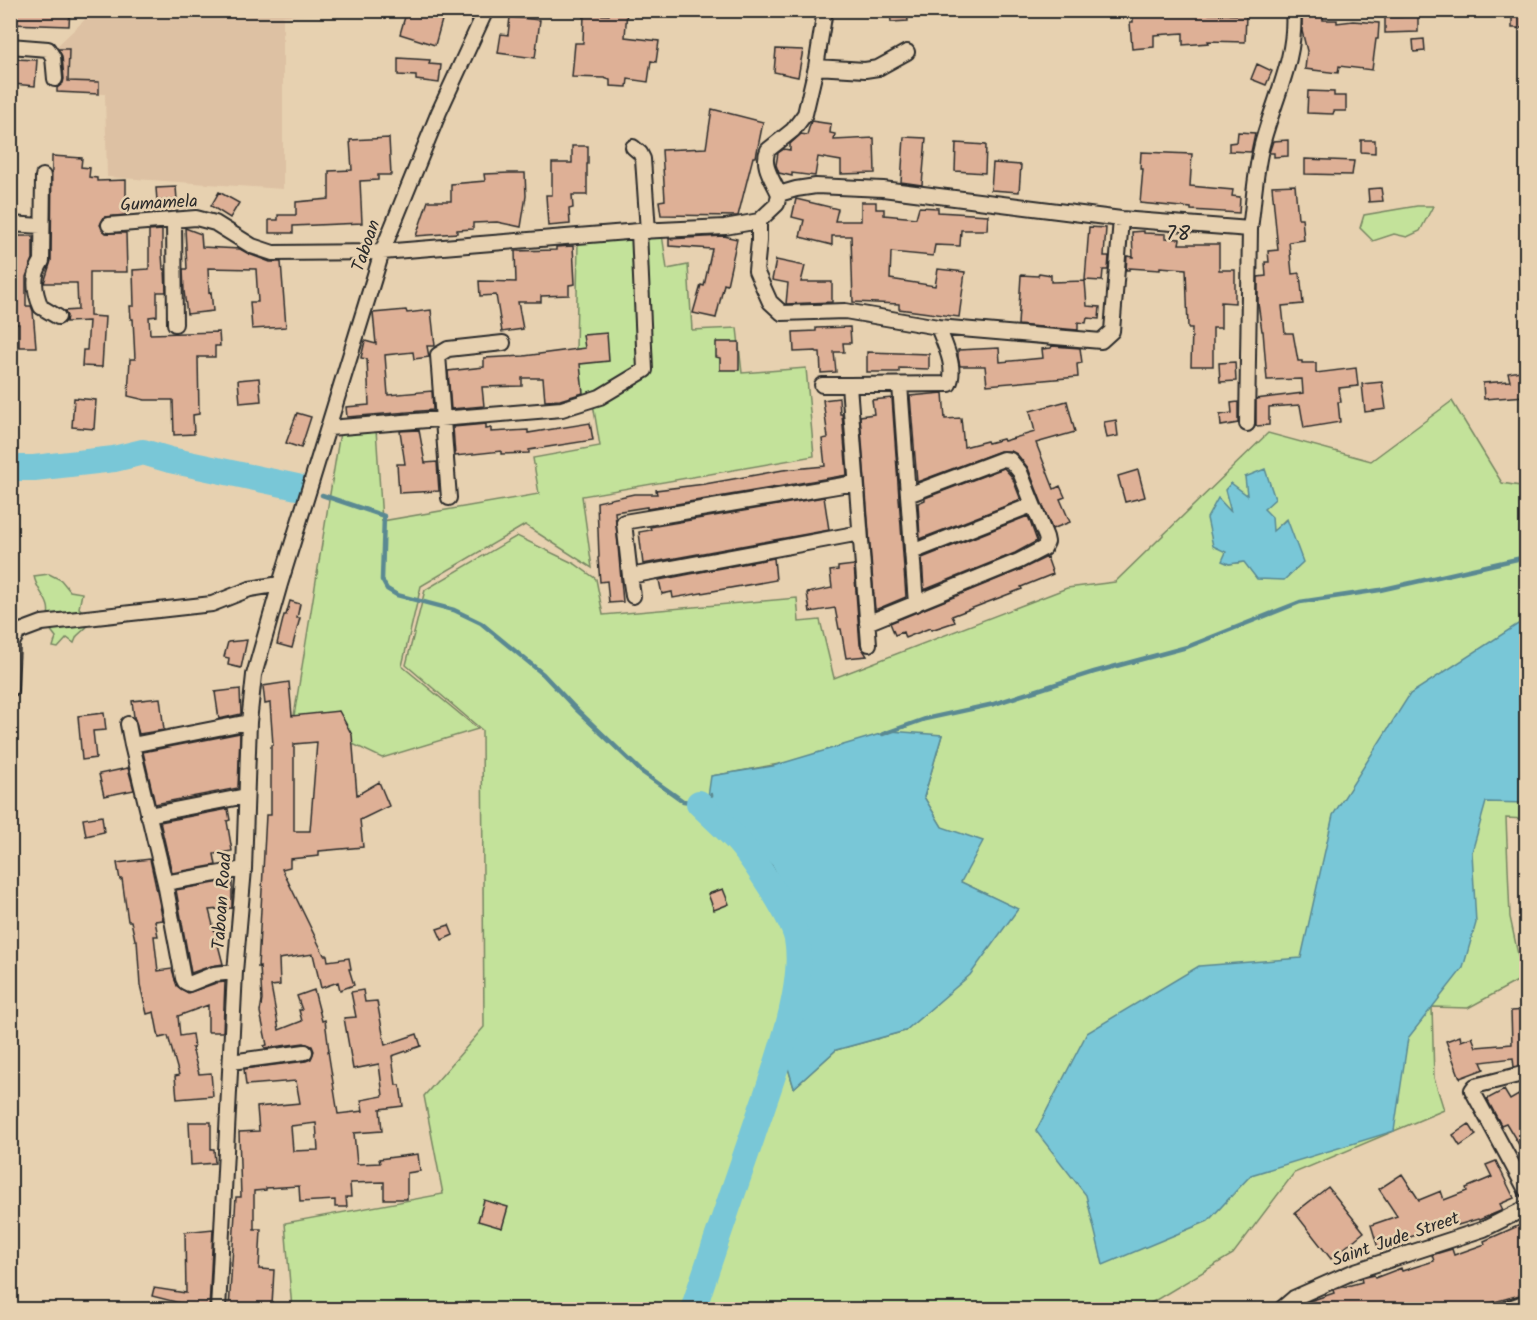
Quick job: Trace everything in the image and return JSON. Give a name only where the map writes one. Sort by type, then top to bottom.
[{"type":"street","name":"Taboan","points":[[306,503],[382,252],[439,112],[486,10]]},
{"type":"street","points":[[825,10],[816,67],[805,114],[793,130],[766,154],[766,165],[779,194],[777,204],[759,221],[756,271],[773,307],[787,314],[846,311],[938,327],[1101,341],[1106,339],[1112,331],[1121,219]]},
{"type":"street","points":[[1247,424],[1250,229],[1262,144],[1288,68],[1293,45],[1293,10]]},
{"type":"street","points":[[10,46],[48,49],[53,57],[55,79]]},
{"type":"street","points":[[816,67],[859,70],[878,68],[907,52]]},
{"type":"street","points":[[329,428],[573,406],[600,397],[645,370],[643,159],[633,147]]},
{"type":"street","points":[[43,176],[42,261],[35,273],[36,292],[41,307],[58,317]]},
{"type":"street","points":[[779,194],[816,186],[883,189],[1121,219],[1250,229]]},
{"type":"street","name":"Gumamela","points":[[109,225],[206,219],[252,246],[273,253],[382,252],[644,231],[725,227],[759,221]]},
{"type":"street","points":[[174,221],[175,324]]},
{"type":"street","points":[[10,224],[41,226]]},
{"type":"street","points":[[822,385],[949,383],[952,376],[950,362],[938,327]]},
{"type":"street","points":[[449,498],[438,357],[440,352],[448,349],[503,342]]},
{"type":"street","points":[[849,385],[868,644]]},
{"type":"street","points":[[900,385],[916,604]]},
{"type":"street","points":[[867,623],[1044,548],[1047,542],[1020,472],[1013,462],[1007,459],[908,495]]},
{"type":"street","points":[[633,596],[624,517],[855,483]]},
{"type":"street","name":"Taboan Road","points":[[218,1310],[235,972],[244,869],[249,722],[254,675],[306,503]]},
{"type":"street","points":[[912,552],[1032,505]]},
{"type":"street","points":[[630,576],[861,533]]},
{"type":"street","points":[[10,690],[12,643],[18,632],[42,623],[212,604],[224,601],[238,593],[280,584]]},
{"type":"street","points":[[132,745],[249,722]]},
{"type":"street","points":[[128,724],[165,883],[185,982],[189,984],[214,975],[235,972]]},
{"type":"street","points":[[148,815],[246,796]]},
{"type":"street","points":[[165,883],[244,869]]},
{"type":"street","points":[[231,1062],[305,1052]]},
{"type":"street","points":[[1527,1073],[1512,1075],[1472,1088],[1472,1092],[1527,1190]]},
{"type":"street","name":"Saint Jude Street","points":[[1280,1310],[1294,1298],[1355,1270],[1484,1229],[1527,1208]]},
{"type":"street","points":[[1504,1310],[1527,1302]]},
{"type":"shaded area","points":[[94,11],[357,11],[283,16],[283,189],[107,177],[105,94],[57,92],[57,46]]},
{"type":"green space","points":[[1417,206],[1433,206],[1420,231],[1407,237],[1394,234],[1373,241],[1360,228],[1364,215]]},
{"type":"green space","points":[[662,234],[667,269],[688,265],[692,330],[737,328],[742,373],[806,368],[814,456],[582,496],[592,568],[525,525],[421,586],[402,666],[478,729],[382,758],[294,716],[342,420],[376,429],[382,521],[539,494],[533,458],[600,446],[593,404],[575,407],[578,241]]},
{"type":"green space","points":[[1452,401],[1502,483],[1526,487],[1526,819],[1506,818],[1510,917],[1523,978],[1468,1008],[1432,1007],[1434,1078],[1444,1110],[1294,1173],[1233,1254],[1141,1309],[292,1309],[285,1223],[443,1194],[424,1096],[484,1027],[482,730],[406,665],[425,590],[517,536],[575,564],[596,579],[603,615],[797,598],[799,622],[820,620],[834,678],[1067,588],[1115,582],[1268,433],[1371,461]],"holes":[[[1247,496],[1273,532],[1286,519],[1244,562],[1229,564],[1226,552],[1231,513]],[[942,735],[924,797],[942,827],[961,882],[1017,909],[905,1031],[836,1050],[794,1088],[780,1041],[804,935],[773,867],[712,776]]]},
{"type":"green space","points":[[49,574],[61,580],[70,591],[82,593],[79,608],[87,615],[89,625],[77,636],[74,643],[67,638],[58,648],[53,647],[56,637],[46,624],[47,604],[34,576]]},
{"type":"water","points":[[1265,469],[1275,499],[1264,509],[1272,517],[1273,531],[1287,519],[1303,562],[1284,580],[1257,579],[1244,562],[1229,564],[1222,561],[1226,552],[1213,546],[1207,518],[1218,498],[1231,512],[1225,490],[1231,483],[1247,495],[1245,477]]},
{"type":"water","points":[[1518,624],[1526,624],[1526,803],[1486,802],[1472,852],[1476,923],[1463,968],[1408,1038],[1394,1131],[1251,1175],[1208,1221],[1103,1265],[1086,1195],[1036,1131],[1087,1033],[1199,966],[1301,958],[1333,815],[1410,694]]},
{"type":"water","points":[[890,731],[942,735],[924,797],[942,827],[983,841],[961,882],[1018,909],[970,975],[905,1031],[836,1050],[794,1088],[780,1041],[804,935],[773,867],[708,797],[711,776],[773,766]]},
{"type":"building","points":[[10,10],[70,10],[69,26],[10,24]]},
{"type":"building","points":[[407,10],[442,20],[435,45],[400,34]]},
{"type":"building","points":[[610,10],[627,10],[625,37],[659,41],[656,62],[651,61],[648,82],[628,79],[627,87],[610,86],[610,80],[604,78],[572,77],[575,43],[583,43],[584,14],[609,15]]},
{"type":"building","points":[[890,10],[907,10],[908,21],[891,22]]},
{"type":"building","points":[[1133,10],[1209,10],[1209,14],[1246,15],[1245,42],[1208,41],[1209,43],[1183,45],[1183,33],[1154,35],[1154,47],[1132,49],[1130,22],[1133,22]]},
{"type":"building","points":[[1302,10],[1324,10],[1323,20],[1337,20],[1337,23],[1353,21],[1379,23],[1372,70],[1339,66],[1338,73],[1305,69],[1307,51],[1302,31]]},
{"type":"building","points":[[1512,10],[1524,10],[1523,28],[1512,28]]},
{"type":"building","points":[[1402,15],[1418,15],[1418,32],[1385,33],[1385,17],[1402,17]]},
{"type":"building","points":[[510,17],[540,20],[535,58],[498,53],[501,34],[508,35]]},
{"type":"building","points":[[1424,39],[1425,51],[1414,52],[1413,40]]},
{"type":"building","points":[[58,49],[69,49],[68,81],[99,82],[99,94],[57,92],[57,88],[64,79],[62,56]]},
{"type":"building","points":[[776,49],[803,50],[798,77],[774,72]]},
{"type":"building","points":[[398,58],[430,60],[429,64],[441,65],[439,83],[416,80],[416,76],[398,75]]},
{"type":"building","points":[[15,59],[37,60],[35,86],[13,84]]},
{"type":"building","points":[[1257,64],[1272,71],[1266,85],[1251,79]]},
{"type":"building","points":[[1308,91],[1334,92],[1334,96],[1346,96],[1346,111],[1334,111],[1333,114],[1307,113]]},
{"type":"building","points":[[712,109],[763,122],[756,157],[753,157],[738,216],[661,215],[659,201],[665,200],[662,150],[706,148]]},
{"type":"building","points":[[811,121],[831,124],[830,133],[835,134],[834,140],[874,138],[875,173],[841,174],[841,161],[818,157],[815,176],[792,173],[792,176],[779,173],[776,165],[778,153],[784,149],[790,150],[790,144],[801,134],[807,135]]},
{"type":"building","points":[[1238,132],[1255,133],[1251,152],[1229,151],[1229,143],[1237,142]]},
{"type":"building","points":[[904,137],[926,138],[922,185],[901,182]]},
{"type":"building","points":[[389,138],[391,175],[378,175],[378,180],[360,181],[362,223],[293,226],[293,233],[269,233],[269,220],[278,220],[278,215],[296,215],[296,202],[329,199],[329,171],[352,170],[350,140]]},
{"type":"building","points":[[1288,140],[1288,156],[1274,157],[1274,153],[1269,153],[1273,141]]},
{"type":"building","points":[[1361,140],[1375,140],[1375,153],[1361,152]]},
{"type":"building","points":[[956,143],[986,145],[985,173],[955,171]]},
{"type":"building","points":[[572,146],[588,146],[587,195],[572,195],[573,208],[569,209],[570,224],[548,226],[546,195],[552,195],[552,163],[572,163]]},
{"type":"building","points":[[1141,152],[1192,154],[1190,186],[1233,190],[1232,196],[1240,197],[1239,213],[1191,210],[1191,208],[1140,203],[1143,169],[1140,169]]},
{"type":"building","points":[[52,156],[82,158],[81,167],[90,168],[89,177],[97,178],[97,181],[126,180],[126,215],[104,217],[100,225],[106,233],[126,233],[127,272],[90,272],[90,316],[105,317],[102,367],[82,366],[83,350],[87,350],[89,321],[66,322],[67,316],[64,311],[78,310],[77,283],[44,283],[51,261]]},
{"type":"building","points":[[1305,159],[1354,161],[1352,175],[1305,174]]},
{"type":"building","points":[[993,163],[1021,165],[1019,192],[991,190]]},
{"type":"building","points":[[525,173],[526,196],[521,227],[497,222],[473,223],[473,229],[457,230],[457,233],[416,236],[428,201],[451,201],[451,184],[485,181],[484,174]]},
{"type":"building","points":[[1295,185],[1298,218],[1302,218],[1304,240],[1289,242],[1292,274],[1300,273],[1303,304],[1282,306],[1285,333],[1293,333],[1298,361],[1316,363],[1316,373],[1356,368],[1358,386],[1339,388],[1340,422],[1304,428],[1300,405],[1269,407],[1269,425],[1256,426],[1256,399],[1303,393],[1302,379],[1267,380],[1258,303],[1258,277],[1266,276],[1265,262],[1269,262],[1268,251],[1278,250],[1272,186]]},
{"type":"building","points":[[176,187],[177,200],[157,201],[156,188]]},
{"type":"building","points":[[1381,188],[1383,201],[1369,202],[1368,189]]},
{"type":"building","points":[[219,192],[239,203],[230,218],[211,206]]},
{"type":"building","points":[[796,199],[838,209],[835,221],[861,221],[861,202],[876,202],[876,209],[884,209],[884,215],[916,218],[919,207],[938,208],[938,212],[988,215],[987,230],[961,230],[960,246],[935,245],[933,256],[891,252],[890,279],[935,286],[938,269],[965,272],[959,317],[899,309],[899,304],[853,302],[851,236],[832,236],[832,245],[800,237],[804,220],[792,217]]},
{"type":"building","points":[[1089,227],[1106,228],[1104,256],[1109,256],[1108,270],[1103,270],[1102,281],[1085,280]]},
{"type":"building","points":[[185,228],[201,234],[202,247],[240,249],[270,262],[281,262],[286,327],[252,329],[250,302],[258,302],[256,269],[208,268],[209,293],[211,292],[213,311],[187,314],[183,269],[187,269]]},
{"type":"building","points":[[162,230],[166,292],[157,292],[157,316],[149,317],[150,334],[219,332],[220,346],[215,346],[215,357],[198,357],[199,414],[193,415],[194,434],[174,435],[173,400],[145,400],[128,396],[130,359],[135,359],[130,306],[134,306],[133,270],[149,269],[149,231]]},
{"type":"building","points":[[1144,231],[1144,233],[1166,234],[1166,238],[1180,239],[1179,244],[1219,244],[1219,270],[1235,270],[1235,303],[1221,302],[1221,328],[1213,328],[1213,366],[1191,366],[1192,328],[1188,328],[1186,269],[1160,267],[1160,270],[1129,268],[1126,270],[1127,256],[1133,257],[1132,232]]},
{"type":"building","points":[[10,236],[33,236],[33,259],[26,277],[26,306],[31,306],[33,311],[36,347],[19,347],[19,324],[11,324]]},
{"type":"building","points":[[724,236],[737,239],[727,285],[724,284],[716,318],[693,313],[701,285],[704,286],[712,249],[669,246],[669,239]]},
{"type":"building","points":[[573,246],[575,284],[569,285],[569,295],[541,296],[541,302],[518,302],[523,329],[502,332],[496,295],[480,296],[479,281],[516,282],[515,251],[556,250],[556,247]]},
{"type":"building","points":[[776,260],[805,266],[801,282],[832,282],[832,302],[786,304],[788,283],[772,280]]},
{"type":"building","points":[[1039,273],[1051,275],[1051,282],[1085,281],[1087,306],[1100,307],[1099,319],[1087,318],[1086,323],[1078,322],[1078,330],[1018,325],[1021,275],[1038,276]]},
{"type":"building","points":[[406,310],[407,313],[431,310],[435,346],[427,346],[429,357],[414,359],[413,352],[385,355],[388,395],[432,391],[433,410],[347,417],[346,407],[369,405],[367,359],[361,358],[365,341],[376,344],[373,313]]},
{"type":"building","points":[[850,327],[851,343],[843,343],[844,352],[834,352],[836,372],[821,373],[820,352],[794,352],[793,332],[816,331],[816,328]]},
{"type":"building","points":[[607,333],[609,361],[580,364],[583,393],[560,400],[545,401],[543,378],[522,378],[522,386],[482,387],[484,406],[451,409],[448,371],[484,367],[484,358],[524,356],[585,348],[583,335]]},
{"type":"building","points":[[716,342],[739,342],[739,370],[720,370],[720,358],[716,357]]},
{"type":"building","points":[[1052,346],[1080,348],[1082,363],[1077,364],[1078,377],[987,385],[985,366],[960,366],[958,357],[958,350],[999,348],[1000,362],[1043,358],[1042,349]]},
{"type":"building","points":[[867,352],[929,354],[929,369],[899,368],[899,372],[867,372]]},
{"type":"building","points":[[1235,362],[1236,381],[1220,382],[1219,363]]},
{"type":"building","points":[[1527,370],[1526,396],[1484,399],[1483,383],[1510,381],[1508,373]]},
{"type":"building","points":[[259,378],[261,401],[240,403],[238,380]]},
{"type":"building","points":[[1382,382],[1386,409],[1365,412],[1362,384]]},
{"type":"building","points":[[943,393],[945,419],[961,418],[964,447],[987,441],[988,443],[1003,439],[1004,441],[1035,432],[1030,411],[1067,401],[1075,432],[1036,443],[1054,489],[1060,486],[1065,497],[1060,499],[1070,522],[1052,529],[1028,468],[1017,454],[1011,451],[1000,451],[917,482],[910,396]]},
{"type":"building","points":[[74,398],[96,400],[94,429],[72,427]]},
{"type":"building","points":[[839,398],[847,475],[647,509],[647,507],[615,512],[623,602],[609,603],[607,581],[600,582],[597,502],[634,494],[657,494],[656,490],[783,470],[825,466],[822,439],[828,438],[823,400]]},
{"type":"building","points":[[892,398],[906,597],[875,610],[860,416],[874,414],[872,400]]},
{"type":"building","points":[[1238,402],[1238,423],[1221,426],[1220,415],[1232,413],[1231,403]]},
{"type":"building","points":[[297,413],[311,417],[301,448],[286,443]]},
{"type":"building","points":[[1116,420],[1118,436],[1107,438],[1104,422]]},
{"type":"building","points":[[590,423],[593,440],[529,450],[529,453],[501,454],[501,451],[455,456],[453,427],[486,424],[486,429],[491,428],[491,432],[528,430],[528,433]]},
{"type":"building","points":[[419,430],[425,463],[437,462],[439,491],[399,493],[397,464],[405,464],[400,431]]},
{"type":"building","points":[[1004,468],[1012,477],[1021,500],[920,539],[918,503],[925,498]]},
{"type":"building","points":[[1138,470],[1145,497],[1125,502],[1118,476]]},
{"type":"building","points":[[824,497],[829,530],[643,564],[639,532],[651,530],[650,527]]},
{"type":"building","points":[[1028,516],[1037,541],[1015,553],[924,590],[922,558]]},
{"type":"building","points":[[1047,557],[1053,574],[1021,587],[1022,589],[952,616],[955,622],[931,630],[930,628],[905,638],[903,632],[895,635],[890,623]]},
{"type":"building","points":[[774,558],[776,580],[673,598],[672,592],[662,594],[659,580]]},
{"type":"building","points":[[854,565],[860,645],[867,656],[846,658],[835,608],[810,612],[807,593],[832,588],[830,571],[838,570],[838,567]]},
{"type":"building","points":[[290,601],[300,604],[297,618],[300,618],[292,648],[277,644]]},
{"type":"building","points":[[247,640],[241,668],[228,665],[229,658],[224,657],[228,642]]},
{"type":"building","points":[[289,682],[292,716],[339,711],[352,735],[357,795],[379,782],[389,806],[360,820],[363,847],[319,851],[319,856],[290,859],[290,867],[282,869],[328,961],[349,958],[351,969],[349,969],[354,985],[340,990],[338,982],[321,988],[313,954],[279,959],[280,985],[271,986],[279,1030],[302,1021],[299,1010],[302,1010],[297,996],[314,990],[322,1021],[325,1020],[338,1114],[363,1111],[361,1100],[383,1096],[379,1064],[353,1069],[344,1018],[356,1017],[351,992],[363,990],[365,1002],[377,1001],[385,1045],[417,1034],[421,1046],[392,1056],[396,1085],[400,1085],[403,1106],[380,1109],[382,1131],[354,1133],[357,1164],[380,1163],[379,1159],[418,1154],[420,1171],[407,1173],[407,1199],[384,1199],[384,1182],[350,1183],[351,1197],[346,1197],[347,1207],[335,1207],[335,1200],[300,1202],[299,1186],[254,1191],[254,1229],[261,1229],[259,1269],[274,1270],[272,1305],[252,1304],[252,1310],[229,1310],[236,1197],[241,1197],[239,1132],[259,1131],[257,1107],[300,1103],[296,1081],[246,1085],[244,1069],[306,1061],[311,1059],[314,1051],[312,1046],[304,1043],[265,1048],[264,1046],[267,1045],[260,1012],[262,1000],[260,966],[258,967],[266,815],[271,815],[271,745],[273,745],[270,703],[265,704],[263,686]],"holes":[[[317,742],[310,831],[294,831],[294,744]],[[316,1123],[318,1150],[293,1151],[291,1126]]]},
{"type":"building","points":[[240,689],[241,714],[219,719],[215,692]]},
{"type":"building","points":[[160,698],[164,730],[139,734],[132,701]]},
{"type":"building","points":[[104,713],[106,730],[93,731],[96,758],[82,760],[78,716]]},
{"type":"building","points":[[240,733],[238,788],[155,804],[143,752]]},
{"type":"building","points":[[128,768],[134,790],[104,796],[99,774]]},
{"type":"building","points":[[228,809],[230,820],[227,821],[232,851],[214,854],[216,865],[172,873],[160,822]]},
{"type":"building","points":[[102,816],[104,832],[86,836],[83,819]]},
{"type":"building","points":[[150,859],[163,920],[155,921],[158,936],[154,936],[158,971],[172,969],[177,986],[188,993],[225,982],[223,1032],[208,1032],[208,1005],[178,1016],[180,1036],[192,1034],[194,1048],[192,1048],[199,1074],[211,1073],[213,1096],[177,1099],[175,1076],[179,1075],[168,1036],[159,1038],[154,1012],[147,1014],[140,985],[137,940],[135,940],[131,921],[128,921],[122,879],[120,880],[117,863]]},
{"type":"building","points":[[232,880],[232,908],[209,910],[223,964],[191,973],[176,890]]},
{"type":"building","points":[[723,889],[729,904],[714,910],[708,894]]},
{"type":"building","points":[[449,925],[453,935],[442,940],[437,929]]},
{"type":"building","points":[[1527,1010],[1527,1064],[1514,1067],[1513,1058],[1481,1062],[1484,1069],[1460,1078],[1446,1041],[1460,1036],[1461,1041],[1472,1037],[1476,1047],[1512,1044],[1511,1011]]},
{"type":"building","points":[[1504,1090],[1510,1100],[1527,1090],[1527,1158],[1506,1123],[1501,1125],[1487,1099]]},
{"type":"building","points":[[189,1122],[211,1122],[211,1149],[214,1149],[215,1163],[191,1165]]},
{"type":"building","points":[[1469,1124],[1476,1135],[1460,1146],[1453,1135]]},
{"type":"building","points":[[1496,1161],[1514,1198],[1500,1204],[1503,1210],[1479,1220],[1458,1225],[1457,1221],[1378,1248],[1371,1225],[1397,1216],[1379,1189],[1402,1174],[1419,1200],[1441,1191],[1444,1200],[1467,1191],[1466,1188],[1492,1177],[1486,1165]]},
{"type":"building","points":[[1328,1187],[1364,1232],[1331,1259],[1295,1213]]},
{"type":"building","points":[[484,1200],[508,1207],[502,1228],[478,1221]]},
{"type":"building","points":[[1527,1222],[1527,1293],[1465,1310],[1294,1310],[1304,1303],[1334,1293],[1333,1290],[1362,1282],[1361,1278],[1374,1275],[1375,1278],[1401,1268],[1402,1271],[1434,1261],[1432,1255],[1452,1249],[1454,1255],[1485,1244],[1484,1241]]},
{"type":"building","points":[[213,1229],[209,1310],[183,1310],[184,1304],[152,1296],[154,1288],[186,1293],[185,1232]]},
{"type":"waterway","points":[[10,468],[34,468],[114,459],[143,452],[170,460],[297,487]]},
{"type":"waterway","points":[[322,495],[384,516],[382,580],[387,589],[397,595],[454,610],[481,623],[543,674],[642,772],[683,801],[699,803],[711,795]]},
{"type":"waterway","points":[[883,734],[925,719],[994,704],[1094,672],[1187,647],[1300,602],[1380,590],[1526,557]]},
{"type":"waterway","points":[[693,1310],[785,1038],[797,985],[799,961],[794,929],[771,887],[731,834],[699,803]]},
{"type":"district","name":"78","points":[[1179,234]]}]
